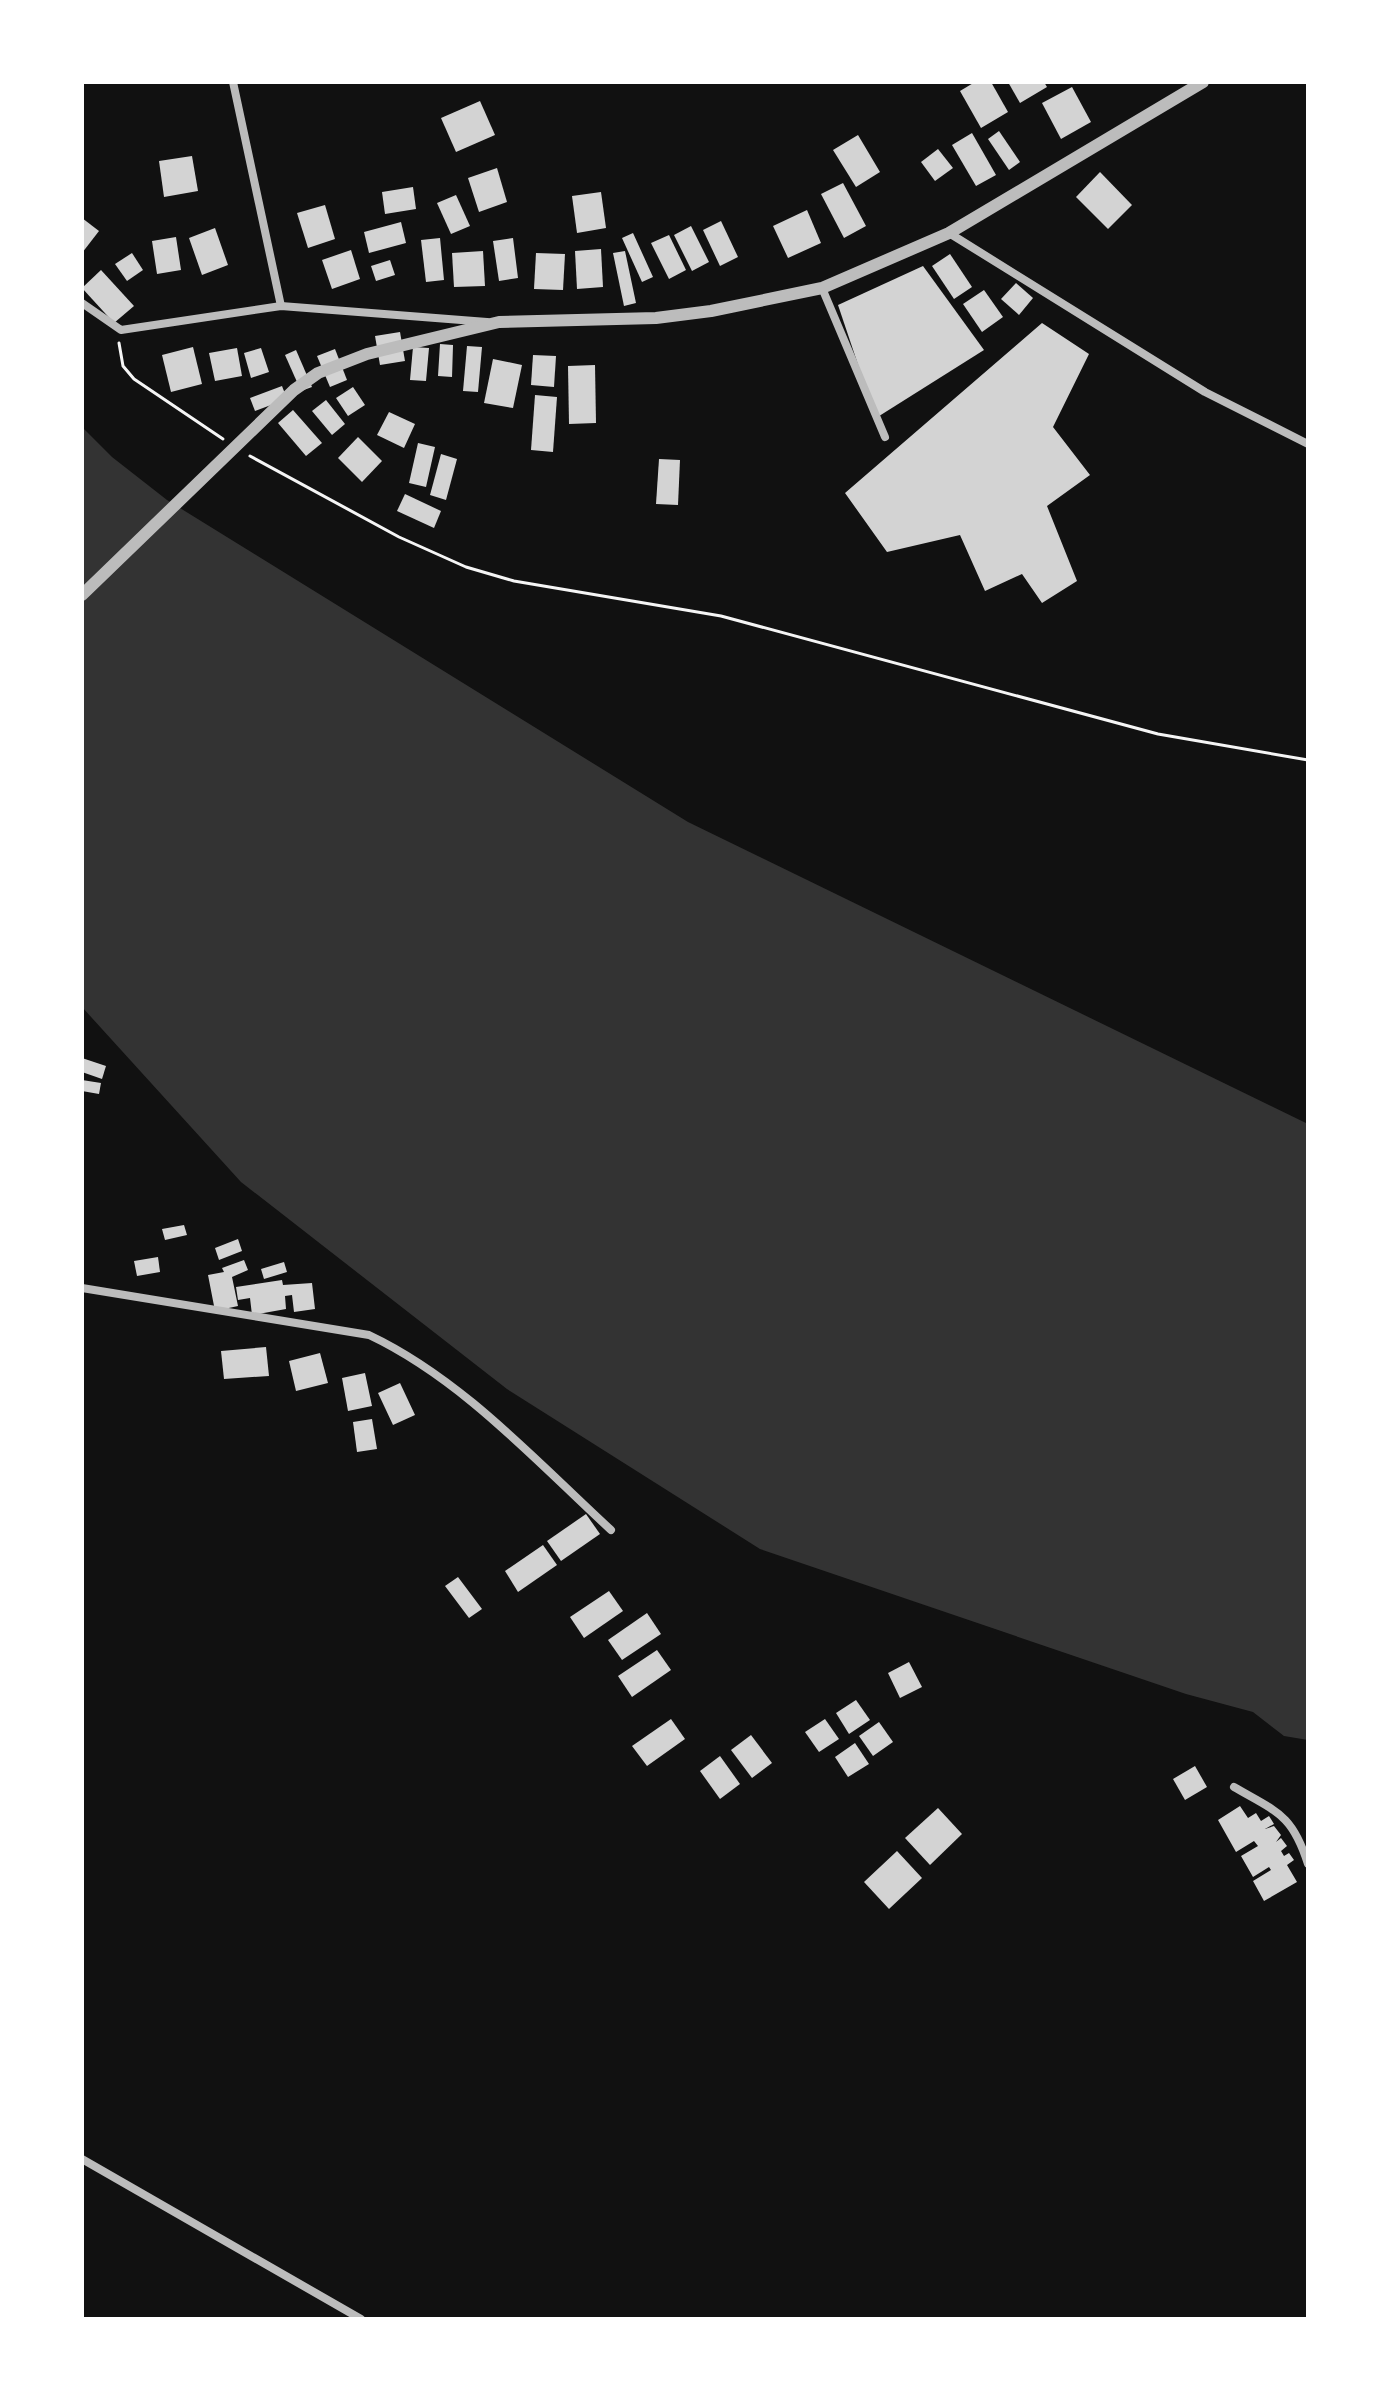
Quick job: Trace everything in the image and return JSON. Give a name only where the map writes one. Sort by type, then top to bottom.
[{"type":"street","points":[[233,82],[281,306]]},
{"type":"street","points":[[82,303],[121,330],[281,306],[499,322],[656,318],[711,311],[822,288],[949,233],[1203,82]]},
{"type":"street","points":[[949,233],[1205,392],[1308,444]]},
{"type":"street","points":[[822,288],[885,437]]},
{"type":"street","points":[[82,595],[294,390],[318,373],[367,354],[499,322]]},
{"type":"street","points":[[82,1288],[369,1335],[396,1347],[480,1409],[611,1530]]},
{"type":"street","points":[[1234,1787],[1290,1822],[1299,1834],[1308,1864]]},
{"type":"street","points":[[82,2159],[361,2319]]},
{"type":"path","points":[[121,330],[118,352],[123,366],[134,379],[235,446]]},
{"type":"path","points":[[246,453],[399,537],[466,567],[514,581],[721,616],[1158,734],[1308,760]]},
{"type":"shaded area","points":[[82,427],[112,457],[167,500],[688,822],[1308,1124],[1308,1740],[1284,1736],[1253,1712],[1186,1694],[760,1549],[507,1389],[241,1182],[82,1007]]},
{"type":"building","points":[[975,82],[991,82],[1008,112],[981,128],[960,91]]},
{"type":"building","points":[[1008,82],[1044,82],[1047,87],[1020,103]]},
{"type":"building","points":[[1072,87],[1091,122],[1061,139],[1042,103]]},
{"type":"building","points":[[480,101],[495,135],[456,152],[441,118]]},
{"type":"building","points":[[999,131],[1020,162],[1009,170],[988,139]]},
{"type":"building","points":[[972,133],[996,175],[976,186],[952,145]]},
{"type":"building","points":[[858,135],[880,172],[856,187],[833,150]]},
{"type":"building","points":[[938,149],[953,168],[935,181],[921,162]]},
{"type":"building","points":[[192,156],[198,191],[164,197],[159,161]]},
{"type":"building","points":[[497,168],[507,202],[479,212],[468,178]]},
{"type":"building","points":[[1100,172],[1132,205],[1108,229],[1076,197]]},
{"type":"building","points":[[843,183],[866,226],[844,238],[821,194]]},
{"type":"building","points":[[413,187],[416,209],[385,214],[382,192]]},
{"type":"building","points":[[601,192],[606,228],[577,233],[572,196]]},
{"type":"building","points":[[456,195],[470,226],[451,234],[437,203]]},
{"type":"building","points":[[325,205],[335,239],[308,248],[297,213]]},
{"type":"building","points":[[807,210],[821,243],[788,258],[773,226]]},
{"type":"building","points":[[82,218],[99,231],[82,253]]},
{"type":"building","points":[[721,221],[738,257],[720,266],[703,230]]},
{"type":"building","points":[[401,222],[406,243],[369,253],[364,232]]},
{"type":"building","points":[[691,226],[709,262],[692,271],[674,235]]},
{"type":"building","points":[[215,228],[228,265],[202,275],[189,238]]},
{"type":"building","points":[[633,233],[653,277],[642,282],[622,238]]},
{"type":"building","points":[[669,235],[686,270],[669,279],[651,243]]},
{"type":"building","points":[[176,237],[181,270],[157,274],[152,241]]},
{"type":"building","points":[[440,238],[444,280],[426,282],[421,240]]},
{"type":"building","points":[[513,238],[518,278],[499,281],[493,241]]},
{"type":"building","points":[[601,249],[603,287],[577,289],[575,251]]},
{"type":"building","points":[[351,250],[360,279],[332,289],[322,260]]},
{"type":"building","points":[[483,251],[485,286],[454,287],[452,253]]},
{"type":"building","points":[[625,251],[636,303],[624,306],[613,253]]},
{"type":"building","points":[[132,253],[143,270],[127,281],[115,264]]},
{"type":"building","points":[[536,253],[565,254],[563,290],[534,289]]},
{"type":"building","points":[[950,254],[972,287],[954,299],[932,266]]},
{"type":"building","points":[[390,260],[395,275],[376,281],[371,266]]},
{"type":"building","points":[[923,266],[984,350],[876,418],[838,305]]},
{"type":"building","points":[[101,270],[134,306],[114,323],[82,288]]},
{"type":"building","points":[[1016,283],[1033,298],[1019,315],[1001,299]]},
{"type":"building","points":[[984,290],[1003,317],[982,332],[963,304]]},
{"type":"building","points":[[1042,323],[1089,354],[1053,427],[1090,475],[1047,506],[1077,581],[1042,603],[1022,574],[985,591],[960,535],[887,552],[845,493]]},
{"type":"building","points":[[400,332],[405,361],[380,365],[375,336]]},
{"type":"building","points":[[440,344],[453,345],[452,377],[438,376]]},
{"type":"building","points":[[467,346],[482,347],[478,392],[463,391]]},
{"type":"building","points":[[193,347],[202,384],[171,392],[162,355]]},
{"type":"building","points":[[413,347],[429,348],[426,381],[410,380]]},
{"type":"building","points":[[237,348],[242,376],[215,381],[209,353]]},
{"type":"building","points":[[261,348],[269,372],[251,378],[244,353]]},
{"type":"building","points":[[335,349],[347,380],[330,387],[317,356]]},
{"type":"building","points":[[296,350],[312,387],[301,391],[285,355]]},
{"type":"building","points":[[533,355],[556,356],[554,387],[531,385]]},
{"type":"building","points":[[493,359],[522,365],[513,408],[484,403]]},
{"type":"building","points":[[595,365],[596,423],[569,424],[568,366]]},
{"type":"building","points":[[282,386],[287,399],[255,411],[250,398]]},
{"type":"building","points":[[353,387],[365,405],[348,416],[336,398]]},
{"type":"building","points":[[535,395],[557,397],[553,452],[531,450]]},
{"type":"building","points":[[326,400],[345,424],[332,435],[312,411]]},
{"type":"building","points":[[293,410],[322,443],[306,456],[278,423]]},
{"type":"building","points":[[389,412],[415,424],[404,448],[377,435]]},
{"type":"building","points":[[358,437],[382,461],[362,482],[338,458]]},
{"type":"building","points":[[418,443],[435,447],[426,487],[409,483]]},
{"type":"building","points":[[441,454],[457,459],[446,500],[430,495]]},
{"type":"building","points":[[659,459],[680,460],[678,505],[656,504]]},
{"type":"building","points":[[405,494],[441,511],[434,528],[397,511]]},
{"type":"building","points":[[82,1058],[106,1066],[102,1079],[82,1072]]},
{"type":"building","points":[[82,1080],[101,1083],[99,1094],[82,1091]]},
{"type":"building","points":[[184,1225],[187,1235],[165,1240],[162,1229]]},
{"type":"building","points":[[238,1239],[242,1251],[219,1260],[215,1248]]},
{"type":"building","points":[[158,1257],[160,1272],[137,1276],[134,1261]]},
{"type":"building","points":[[244,1260],[248,1270],[232,1277],[238,1306],[215,1311],[208,1275],[224,1272],[222,1268]]},
{"type":"building","points":[[284,1262],[287,1272],[264,1279],[261,1269]]},
{"type":"building","points":[[282,1280],[283,1285],[312,1283],[315,1309],[294,1312],[292,1295],[285,1296],[286,1309],[252,1315],[250,1298],[238,1300],[236,1287]]},
{"type":"building","points":[[266,1347],[269,1376],[224,1379],[221,1351]]},
{"type":"building","points":[[320,1353],[328,1383],[296,1391],[289,1361]]},
{"type":"building","points":[[365,1373],[372,1406],[348,1411],[342,1378]]},
{"type":"building","points":[[400,1383],[415,1415],[393,1425],[378,1393]]},
{"type":"building","points":[[372,1419],[377,1449],[357,1452],[353,1422]]},
{"type":"building","points":[[586,1514],[600,1534],[561,1561],[547,1541]]},
{"type":"building","points":[[543,1545],[557,1565],[518,1592],[505,1571]]},
{"type":"building","points":[[458,1577],[482,1609],[469,1618],[445,1586]]},
{"type":"building","points":[[609,1591],[623,1611],[584,1638],[570,1617]]},
{"type":"building","points":[[647,1613],[661,1634],[622,1660],[608,1640]]},
{"type":"building","points":[[657,1650],[671,1670],[632,1697],[618,1676]]},
{"type":"building","points":[[909,1662],[922,1687],[900,1698],[888,1673]]},
{"type":"building","points":[[856,1700],[870,1720],[849,1734],[836,1713]]},
{"type":"building","points":[[671,1719],[685,1739],[647,1766],[632,1746]]},
{"type":"building","points":[[825,1719],[839,1739],[819,1752],[805,1732]]},
{"type":"building","points":[[879,1722],[893,1742],[873,1756],[859,1736]]},
{"type":"building","points":[[751,1735],[772,1763],[752,1778],[731,1750]]},
{"type":"building","points":[[855,1743],[869,1764],[848,1777],[835,1757]]},
{"type":"building","points":[[720,1756],[740,1784],[720,1799],[700,1771]]},
{"type":"building","points":[[1195,1766],[1207,1787],[1185,1800],[1173,1779]]},
{"type":"building","points":[[1240,1806],[1248,1818],[1256,1813],[1261,1821],[1269,1816],[1274,1824],[1265,1829],[1274,1826],[1281,1835],[1276,1842],[1281,1838],[1287,1846],[1281,1851],[1284,1856],[1289,1853],[1294,1860],[1287,1865],[1297,1882],[1264,1901],[1253,1881],[1271,1870],[1269,1867],[1253,1877],[1241,1856],[1258,1846],[1254,1841],[1236,1852],[1218,1820]]},
{"type":"building","points":[[938,1808],[962,1834],[930,1865],[905,1838]]},
{"type":"building","points":[[897,1851],[922,1878],[889,1909],[864,1882]]}]
